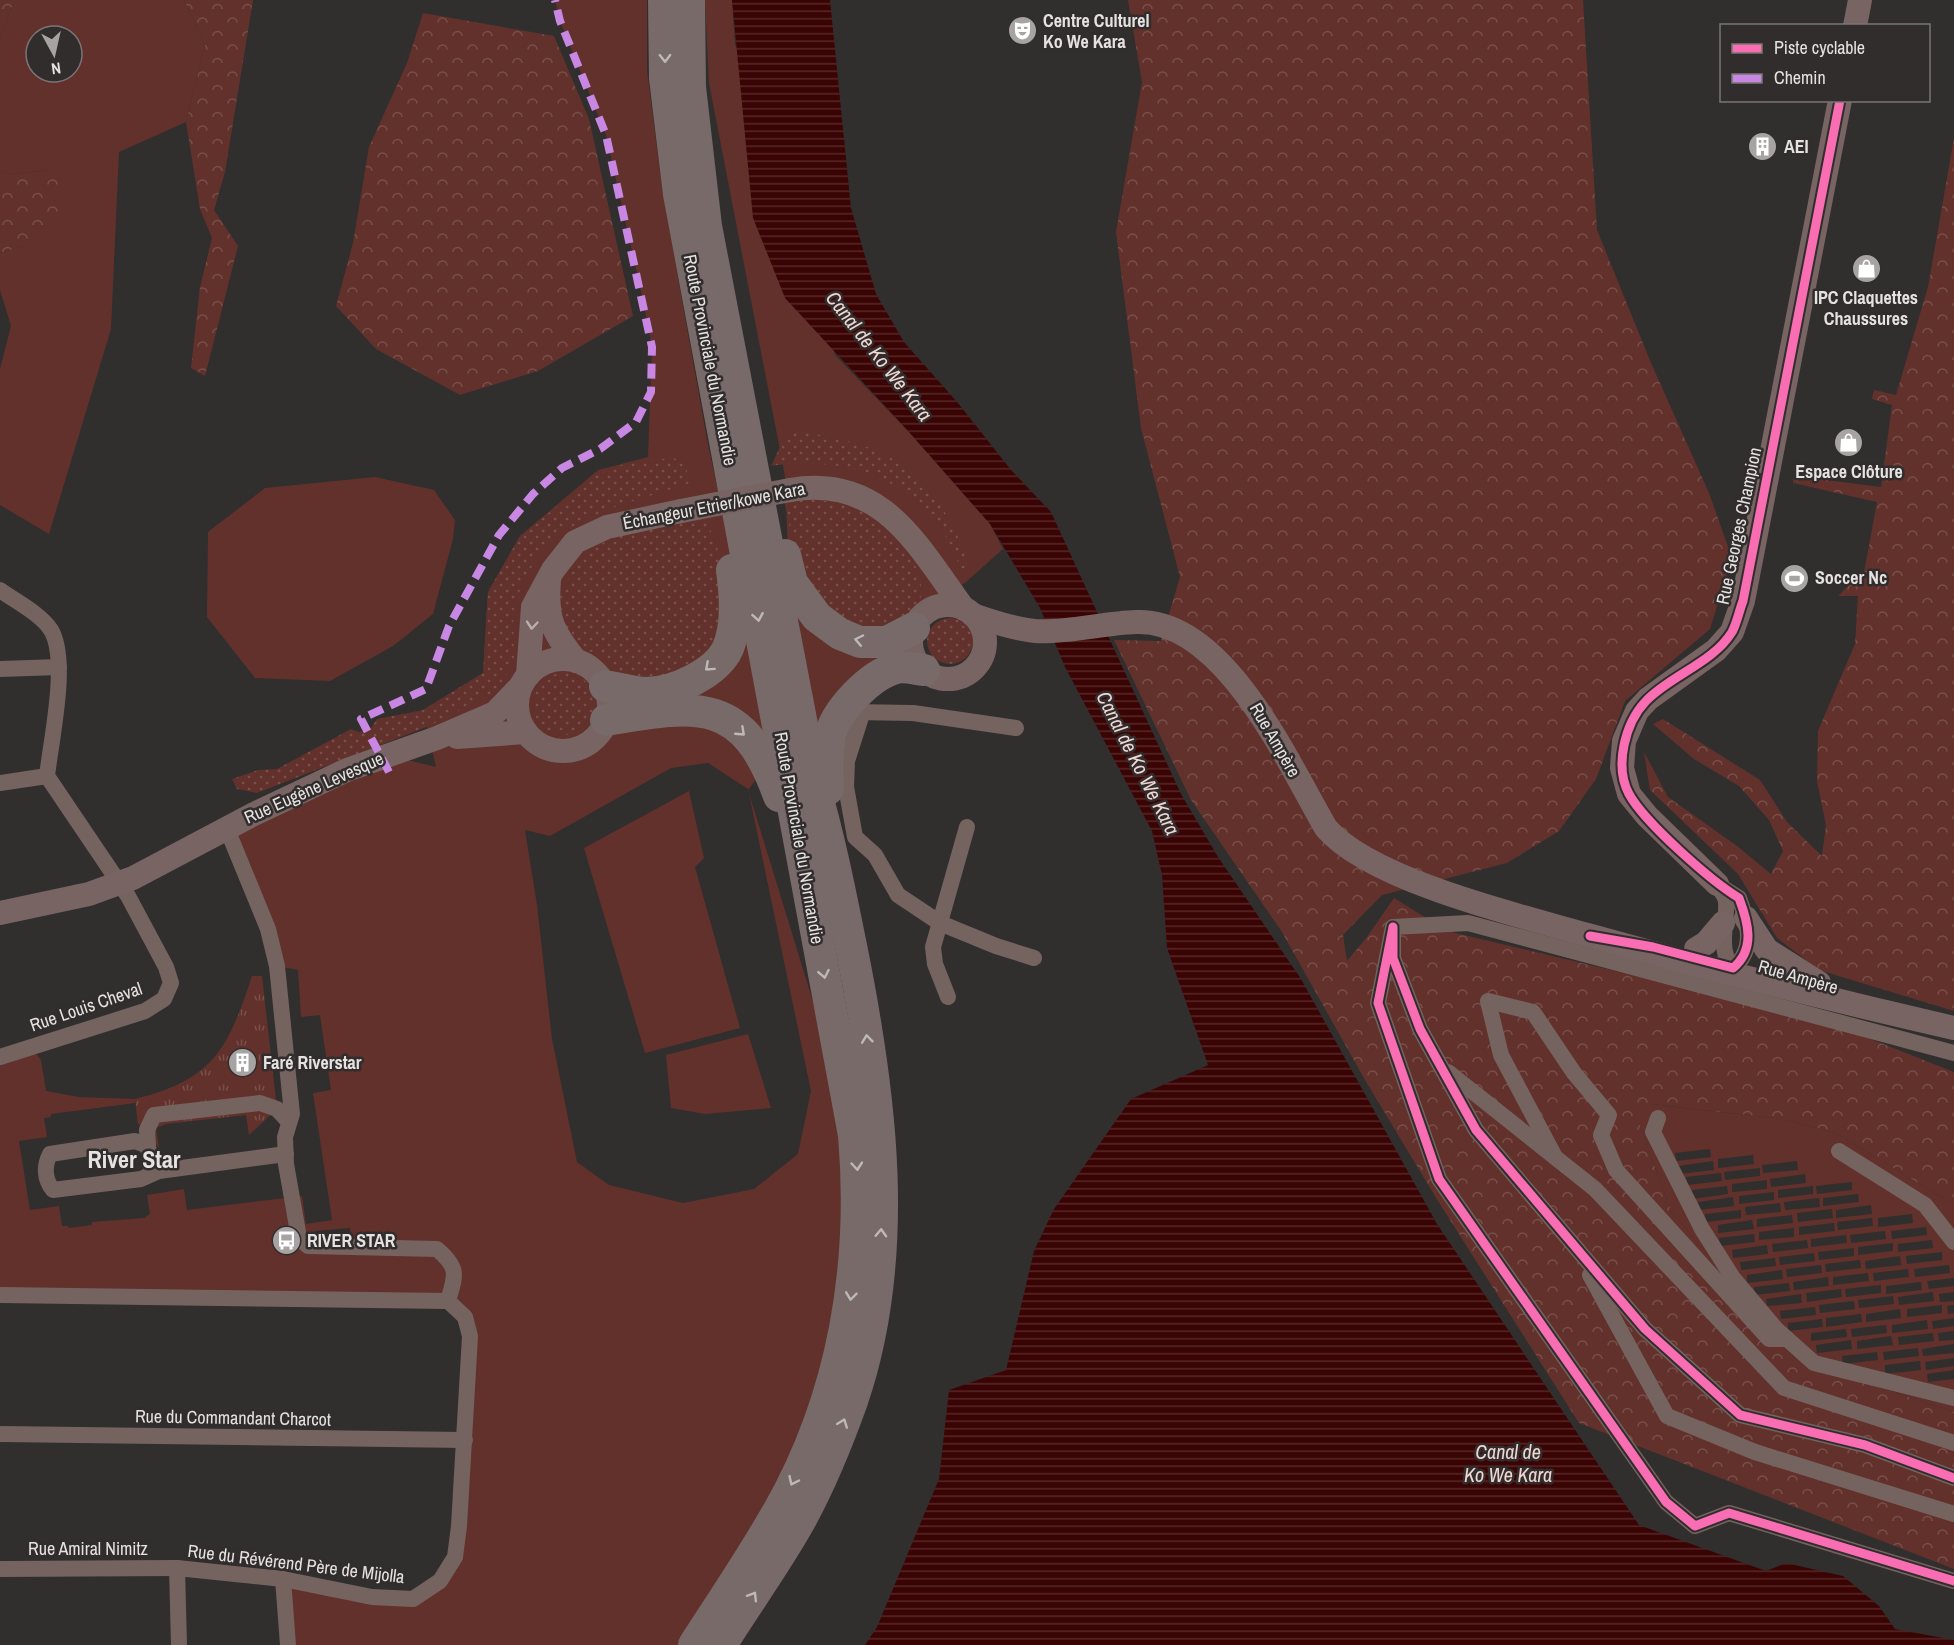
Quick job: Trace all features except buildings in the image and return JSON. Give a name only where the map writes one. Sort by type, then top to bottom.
[{"type":"highway","name":"Route Provinciale du Normandie","points":[[664,0],[665,78],[679,194],[813,782],[830,840],[863,1005],[879,1128],[882,1182],[879,1272],[864,1356],[852,1399],[834,1449],[797,1525],[721,1645]]},
{"type":"highway","name":"Route Provinciale du Normandie","points":[[689,0],[690,87],[706,226],[805,872],[854,1135],[857,1207],[847,1327],[831,1390],[813,1439],[785,1499],[694,1645]]},
{"type":"highway","points":[[740,458],[773,506],[792,583],[817,617],[840,634],[860,642],[887,642],[919,621]]},
{"type":"highway","points":[[605,686],[646,693],[677,689],[707,670],[728,649],[736,603],[731,557],[740,458]]},
{"type":"highway","points":[[830,840],[827,771],[830,735],[853,712],[869,680],[897,668],[924,670]]},
{"type":"highway","points":[[606,720],[665,710],[708,711],[741,729],[758,750],[771,774],[805,872]]},
{"type":"main road","points":[[1855,24],[1860,0]]},
{"type":"main road","name":"Rue Georges Champion","points":[[1717,884],[1647,816],[1629,794],[1622,768],[1624,741],[1637,711],[1648,699],[1716,650],[1732,632],[1743,601],[1840,102]]},
{"type":"main road","name":"Échangeur Etrier/kowe Kara","points":[[524,681],[534,607],[553,570],[575,542],[607,527],[790,490],[825,487],[858,494],[890,516],[918,546],[969,612]]},
{"type":"main road","name":"Échangeur Etrier/kowe Kara","points":[[918,546],[930,595],[919,621]]},
{"type":"main road","points":[[549,580],[548,600],[554,634],[576,661],[598,675],[605,686],[608,697],[606,720],[592,740],[570,750],[556,750],[543,746],[526,732],[518,714],[524,681],[538,666],[551,661],[576,661]]},
{"type":"main road","points":[[944,605],[997,623],[1041,631],[1010,640],[972,670],[953,679],[932,675],[924,670],[912,651],[919,621],[944,605]]},
{"type":"main road","points":[[969,612],[980,623],[985,643],[979,663]]},
{"type":"main road","name":"Rue Ampère","points":[[1041,631],[1140,621],[1177,630],[1212,654],[1248,694],[1326,828],[1339,843],[1391,872],[1428,886],[1590,936],[1759,982],[1954,1028]]},
{"type":"main road","name":"Rue Eugène Levesque","points":[[0,913],[89,894],[120,884],[347,770],[437,738],[495,713],[524,681]]},
{"type":"main road","name":"Rue Eugène Levesque","points":[[437,738],[526,732]]},
{"type":"main road","name":"Rue Ampère","points":[[1428,886],[1527,905],[1696,949],[1734,962],[1819,983],[1927,1014],[1954,1028]]},
{"type":"main road","points":[[1696,949],[1735,920],[1767,950],[1819,983]]},
{"type":"street","points":[[0,590],[50,629],[57,645],[59,667],[47,776],[0,783]]},
{"type":"street","points":[[0,669],[59,667]]},
{"type":"street","points":[[1016,728],[913,713],[853,712],[846,787],[855,837],[875,855],[898,896],[940,923],[996,946],[1034,958]]},
{"type":"street","name":"Rue Louis Cheval","points":[[0,1057],[145,1011],[164,999],[171,983],[166,967],[120,884],[47,776]]},
{"type":"street","points":[[948,997],[935,964],[933,947],[967,826]]},
{"type":"street","name":"Rue Eugène Levesque","points":[[226,829],[268,929],[277,966],[292,1114],[290,1122]]},
{"type":"street","name":"Rue Georges Champion","points":[[1717,884],[1739,898],[1735,920],[1734,962]]},
{"type":"street","name":"Rue Georges Champion","points":[[1717,884],[1735,920],[1749,938],[1746,954],[1734,962]]},
{"type":"street","points":[[1393,927],[1468,923],[1954,1053]]},
{"type":"street","points":[[1393,927],[1393,958],[1420,1029],[1476,1130],[1645,1329],[1740,1415],[1865,1445],[1954,1478]]},
{"type":"street","points":[[1393,927],[1378,1003],[1439,1179],[1666,1502],[1695,1526],[1729,1513],[1954,1581]]},
{"type":"street","points":[[1590,936],[1734,962],[1759,982]]},
{"type":"street","points":[[1555,1157],[1501,1055],[1488,1001],[1533,1012],[1574,1073],[1609,1115],[1601,1135],[1616,1170],[1769,1339],[1787,1339]]},
{"type":"street","points":[[1440,1065],[1595,1189],[1784,1388],[1954,1443]]},
{"type":"street","points":[[0,1294],[448,1301],[455,1277],[452,1262],[437,1249],[308,1246],[299,1238],[286,1154],[285,1137],[290,1122],[277,1109],[260,1103],[154,1115],[147,1130],[152,1174]]},
{"type":"street","points":[[1658,1118],[1653,1132],[1702,1229],[1733,1278],[1787,1339],[1814,1363],[1954,1398]]},
{"type":"street","points":[[148,1146],[135,1141],[50,1154],[45,1165],[47,1183],[53,1190],[141,1179],[152,1174],[286,1154]]},
{"type":"street","points":[[1839,1152],[1924,1205],[1954,1242]]},
{"type":"street","points":[[1574,1246],[1667,1416],[1755,1452],[1954,1514]]},
{"type":"street","name":"Rue du Révérend Père de Mijolla","points":[[179,1645],[177,1568],[283,1579],[372,1597],[413,1599],[440,1581],[455,1557],[465,1440],[470,1336],[465,1317],[448,1301]]},
{"type":"street","name":"Rue du Commandant Charcot","points":[[0,1434],[465,1440]]},
{"type":"street","name":"Rue Amiral Nimitz","points":[[0,1569],[177,1568]]},
{"type":"street","points":[[283,1579],[288,1645]]},
{"type":"green space","points":[[0,0],[17,0],[11,8],[0,39]]},
{"type":"green space","points":[[17,0],[184,0],[205,45],[186,122],[119,152],[111,329],[49,534],[0,505],[0,369],[11,326],[0,290],[0,253],[23,246],[52,170],[10,174],[0,171],[0,39],[11,8]]},
{"type":"green space","points":[[184,0],[253,0],[225,172],[214,210],[238,246],[205,376],[191,368],[200,287],[212,238],[200,209],[186,122],[205,45]]},
{"type":"green space","points":[[555,0],[647,0],[647,70],[662,187],[708,445],[776,753],[748,790],[708,763],[671,768],[550,836],[525,830],[537,905],[552,1039],[577,1162],[609,1185],[683,1203],[754,1189],[798,1154],[811,1091],[749,792],[854,1135],[831,1391],[694,1645],[288,1645],[283,1579],[413,1599],[455,1557],[470,1336],[448,1301],[0,1295],[0,1057],[31,1047],[41,1060],[46,1091],[79,1097],[135,1099],[135,1103],[51,1114],[51,1117],[44,1118],[47,1137],[19,1141],[30,1210],[59,1206],[62,1226],[69,1228],[92,1225],[92,1222],[144,1218],[150,1214],[147,1195],[184,1189],[187,1210],[302,1196],[306,1224],[332,1220],[313,1093],[331,1090],[320,1015],[301,1017],[298,970],[277,966],[230,836],[387,755],[436,767],[423,710],[483,673],[488,592],[520,536],[598,470],[648,457],[652,347],[643,300],[606,135],[560,21]],"holes":[[[350,1228],[351,1247],[309,1246],[315,1231]]]},
{"type":"green space","points":[[705,0],[732,0],[735,44],[835,355],[909,432],[990,524],[1003,549],[966,582],[877,647],[881,665],[820,766],[790,610],[785,476],[709,83]]},
{"type":"green space","points":[[1128,0],[1583,0],[1597,230],[1651,363],[1709,493],[1732,558],[1710,629],[1625,701],[1596,779],[1559,831],[1507,863],[1382,895],[1343,935],[1347,961],[1394,898],[1447,931],[1825,1021],[1954,1072],[1954,1205],[1836,1133],[1783,1119],[1651,1104],[1640,1126],[1671,1211],[1795,1359],[1954,1412],[1954,1569],[1579,1423],[1438,1201],[1365,1080],[1282,932],[1191,800],[1114,640],[1161,641],[1180,577],[1141,428],[1116,232],[1142,82]]},
{"type":"green space","points":[[423,13],[554,36],[589,119],[633,316],[538,371],[460,395],[376,349],[336,306],[353,243],[369,147],[407,63]]},
{"type":"green space","points":[[1954,138],[1954,1011],[1819,970],[1777,938],[1738,874],[1650,790],[1644,752],[1668,797],[1737,846],[1771,874],[1783,851],[1769,820],[1739,786],[1694,759],[1653,724],[1663,719],[1760,780],[1787,822],[1822,856],[1826,825],[1817,781],[1818,731],[1855,644],[1858,596],[1838,596],[1851,583],[1863,578],[1877,502],[1793,483],[1794,476],[1881,487],[1892,405],[1872,399],[1874,390],[1896,395],[1928,287]]},
{"type":"green space","points":[[52,170],[67,180],[55,224],[23,246],[0,253],[0,171],[10,174]]},
{"type":"green space","points":[[788,430],[843,440],[866,447],[906,468],[924,484],[955,531],[966,558],[964,574],[936,521],[921,504],[903,490],[883,479],[838,466],[793,463],[771,466]]},
{"type":"green space","points":[[673,458],[683,465],[690,483],[614,507],[567,529],[541,552],[523,581],[513,612],[514,662],[496,691],[429,726],[257,793],[237,789],[232,779],[258,770],[277,769],[351,729],[359,732],[371,728],[377,719],[423,710],[483,673],[488,592],[520,536],[596,475],[629,462]]},
{"type":"green space","points":[[375,477],[434,490],[455,520],[453,539],[433,614],[393,646],[330,681],[255,678],[207,617],[208,532],[265,488]]},
{"type":"green space","points":[[809,499],[840,504],[866,513],[888,529],[908,553],[918,573],[921,596],[912,611],[898,625],[881,631],[863,629],[818,604],[811,594],[801,569],[784,501]]},
{"type":"green space","points":[[706,518],[722,561],[728,593],[716,648],[678,675],[628,679],[613,670],[604,656],[580,648],[570,641],[562,619],[560,595],[578,560],[613,536]]},
{"type":"green space","points":[[950,618],[966,625],[973,641],[966,657],[950,664],[934,657],[927,641],[934,625]]},
{"type":"green space","points":[[564,673],[576,675],[586,682],[593,692],[595,704],[593,716],[586,726],[576,733],[564,735],[552,733],[542,726],[535,716],[533,704],[535,692],[542,682],[552,675]]},
{"type":"green space","points":[[689,791],[704,858],[695,867],[740,1028],[645,1053],[584,848]]},
{"type":"green space","points":[[252,976],[262,976],[277,1109],[249,1135],[246,1115],[166,1124],[156,1128],[159,1148],[147,1130],[138,1124],[135,1099],[183,1082],[214,1058],[235,1023]]},
{"type":"green space","points":[[748,1034],[771,1108],[705,1114],[671,1108],[666,1055]]},
{"type":"green space","points":[[1650,1104],[1783,1119],[1836,1133],[1954,1205],[1954,1278],[1927,1281],[1929,1289],[1954,1286],[1954,1292],[1939,1294],[1940,1302],[1954,1301],[1954,1305],[1947,1306],[1948,1314],[1954,1313],[1954,1318],[1932,1321],[1933,1329],[1954,1326],[1954,1331],[1938,1333],[1939,1341],[1954,1340],[1954,1344],[1922,1349],[1923,1356],[1954,1353],[1954,1358],[1925,1362],[1926,1370],[1954,1366],[1954,1370],[1927,1374],[1928,1382],[1954,1379],[1954,1412],[1795,1359],[1671,1211],[1640,1126]],"holes":[[[1710,1149],[1711,1157],[1676,1161],[1675,1153]],[[1753,1155],[1754,1164],[1718,1168],[1718,1159]],[[1713,1161],[1714,1170],[1679,1174],[1678,1166]],[[1797,1161],[1798,1170],[1763,1173],[1762,1165]],[[1760,1168],[1760,1176],[1725,1180],[1724,1172]],[[1721,1173],[1722,1181],[1687,1185],[1686,1177]],[[1805,1174],[1806,1183],[1771,1187],[1770,1179]],[[1767,1180],[1767,1189],[1732,1192],[1732,1184]],[[1852,1182],[1852,1190],[1817,1194],[1816,1186]],[[1727,1186],[1728,1194],[1693,1199],[1692,1190]],[[1813,1186],[1813,1194],[1778,1198],[1778,1190]],[[1774,1192],[1774,1200],[1739,1204],[1739,1196]],[[1858,1194],[1859,1202],[1823,1206],[1823,1198]],[[1733,1197],[1734,1206],[1699,1210],[1698,1202]],[[1819,1198],[1820,1207],[1785,1210],[1784,1202]],[[1780,1203],[1781,1212],[1746,1215],[1745,1207]],[[1871,1205],[1872,1214],[1836,1218],[1836,1210]],[[1832,1209],[1833,1218],[1798,1222],[1797,1213]],[[1741,1210],[1741,1218],[1706,1222],[1705,1214]],[[1912,1214],[1913,1223],[1878,1227],[1878,1218]],[[1792,1215],[1793,1223],[1757,1227],[1757,1219]],[[1872,1218],[1873,1226],[1838,1230],[1837,1222]],[[1752,1220],[1754,1229],[1718,1233],[1718,1225]],[[1834,1223],[1835,1231],[1799,1235],[1799,1227]],[[1926,1227],[1927,1235],[1892,1239],[1891,1231]],[[1794,1228],[1794,1237],[1759,1240],[1759,1232]],[[1885,1231],[1886,1239],[1851,1243],[1850,1235]],[[1754,1234],[1755,1242],[1720,1246],[1719,1238]],[[1846,1235],[1847,1243],[1811,1247],[1811,1239]],[[1807,1240],[1808,1248],[1773,1252],[1772,1244]],[[1932,1240],[1933,1248],[1898,1252],[1898,1244]],[[1893,1243],[1893,1251],[1858,1255],[1858,1247]],[[1767,1245],[1768,1254],[1733,1258],[1732,1250]],[[1854,1248],[1854,1256],[1819,1260],[1818,1252]],[[1942,1252],[1942,1260],[1907,1264],[1906,1256]],[[1814,1253],[1815,1261],[1780,1265],[1779,1257]],[[1900,1256],[1901,1265],[1866,1269],[1865,1261]],[[1775,1258],[1776,1266],[1741,1270],[1740,1262]],[[1860,1260],[1861,1268],[1826,1272],[1825,1264]],[[1821,1265],[1822,1273],[1787,1277],[1786,1269]],[[1949,1265],[1950,1273],[1915,1277],[1914,1269]],[[1908,1269],[1909,1277],[1874,1281],[1873,1273]],[[1782,1270],[1783,1279],[1747,1283],[1747,1275]],[[1868,1273],[1869,1281],[1833,1285],[1833,1277]],[[1828,1277],[1829,1286],[1794,1290],[1793,1282]],[[1921,1282],[1922,1290],[1886,1294],[1886,1286]],[[1789,1283],[1790,1291],[1755,1295],[1754,1287]],[[1881,1285],[1881,1293],[1846,1297],[1845,1289]],[[1841,1289],[1842,1297],[1807,1302],[1806,1293]],[[1933,1292],[1934,1301],[1899,1305],[1898,1297]],[[1801,1294],[1802,1303],[1767,1306],[1766,1299]],[[1893,1296],[1894,1304],[1859,1308],[1858,1300]],[[1854,1301],[1855,1309],[1820,1313],[1819,1305]],[[1942,1305],[1942,1313],[1907,1317],[1907,1309]],[[1815,1307],[1816,1315],[1781,1319],[1780,1311]],[[1900,1309],[1901,1318],[1866,1322],[1866,1314]],[[1861,1314],[1862,1322],[1826,1327],[1826,1318]],[[1822,1319],[1823,1327],[1788,1331],[1788,1323]],[[1927,1320],[1928,1329],[1892,1333],[1892,1325]],[[1886,1325],[1887,1333],[1852,1337],[1851,1329]],[[1846,1329],[1847,1337],[1811,1341],[1811,1333]],[[1933,1333],[1934,1341],[1899,1345],[1898,1337]],[[1891,1336],[1893,1345],[1857,1349],[1857,1341]],[[1851,1340],[1852,1349],[1817,1353],[1816,1345]],[[1918,1348],[1919,1356],[1884,1360],[1883,1352]],[[1877,1352],[1878,1360],[1843,1364],[1842,1356]],[[1920,1361],[1921,1370],[1885,1374],[1885,1365]]]},
{"type":"water","name":"Canal de Ko We Kara","points":[[732,0],[830,0],[851,208],[876,294],[904,342],[958,403],[1011,470],[1051,512],[1181,794],[1218,857],[1301,979],[1437,1224],[1639,1525],[1766,1571],[1786,1563],[1843,1576],[1879,1606],[1895,1629],[1954,1640],[1954,1645],[865,1645],[877,1627],[939,1479],[949,1390],[1006,1370],[1034,1251],[1054,1209],[1131,1099],[1208,1065],[1167,948],[1162,875],[1152,831],[1065,667],[1040,608],[990,524],[909,432],[785,298],[753,218]]},
{"type":"marked path","points":[[389,772],[361,719],[426,689],[449,626],[499,535],[533,494],[562,468],[600,449],[636,422],[651,392],[652,347],[606,135],[560,21],[555,0]]},
{"type":"cycle path","points":[[1590,936],[1653,947],[1733,968],[1745,952],[1748,935],[1739,898],[1712,879],[1679,850],[1637,806],[1625,783],[1622,758],[1632,721],[1646,701],[1714,652],[1724,643],[1737,621],[1743,601],[1840,102]]},
{"type":"cycle path","points":[[1954,1478],[1865,1445],[1740,1415],[1645,1329],[1476,1130],[1420,1029],[1393,958],[1393,927],[1378,1003],[1439,1179],[1666,1502],[1695,1526],[1729,1513],[1954,1581]]},
{"type":"place","name":"Centre Culturel Ko We Kara","points":[[1022,31]]},
{"type":"place","name":"AEI","points":[[1763,147]]},
{"type":"place","name":"IPC Claquettes Chaussures","points":[[1866,269]]},
{"type":"place","name":"Espace Clôture","points":[[1849,443]]},
{"type":"place","name":"Soccer Nc","points":[[1794,578]]},
{"type":"place","name":"Faré Riverstar","points":[[242,1063]]},
{"type":"place","name":"RIVER STAR","points":[[286,1241]]},
{"type":"district","name":"River Star","points":[[134,1160]]}]
